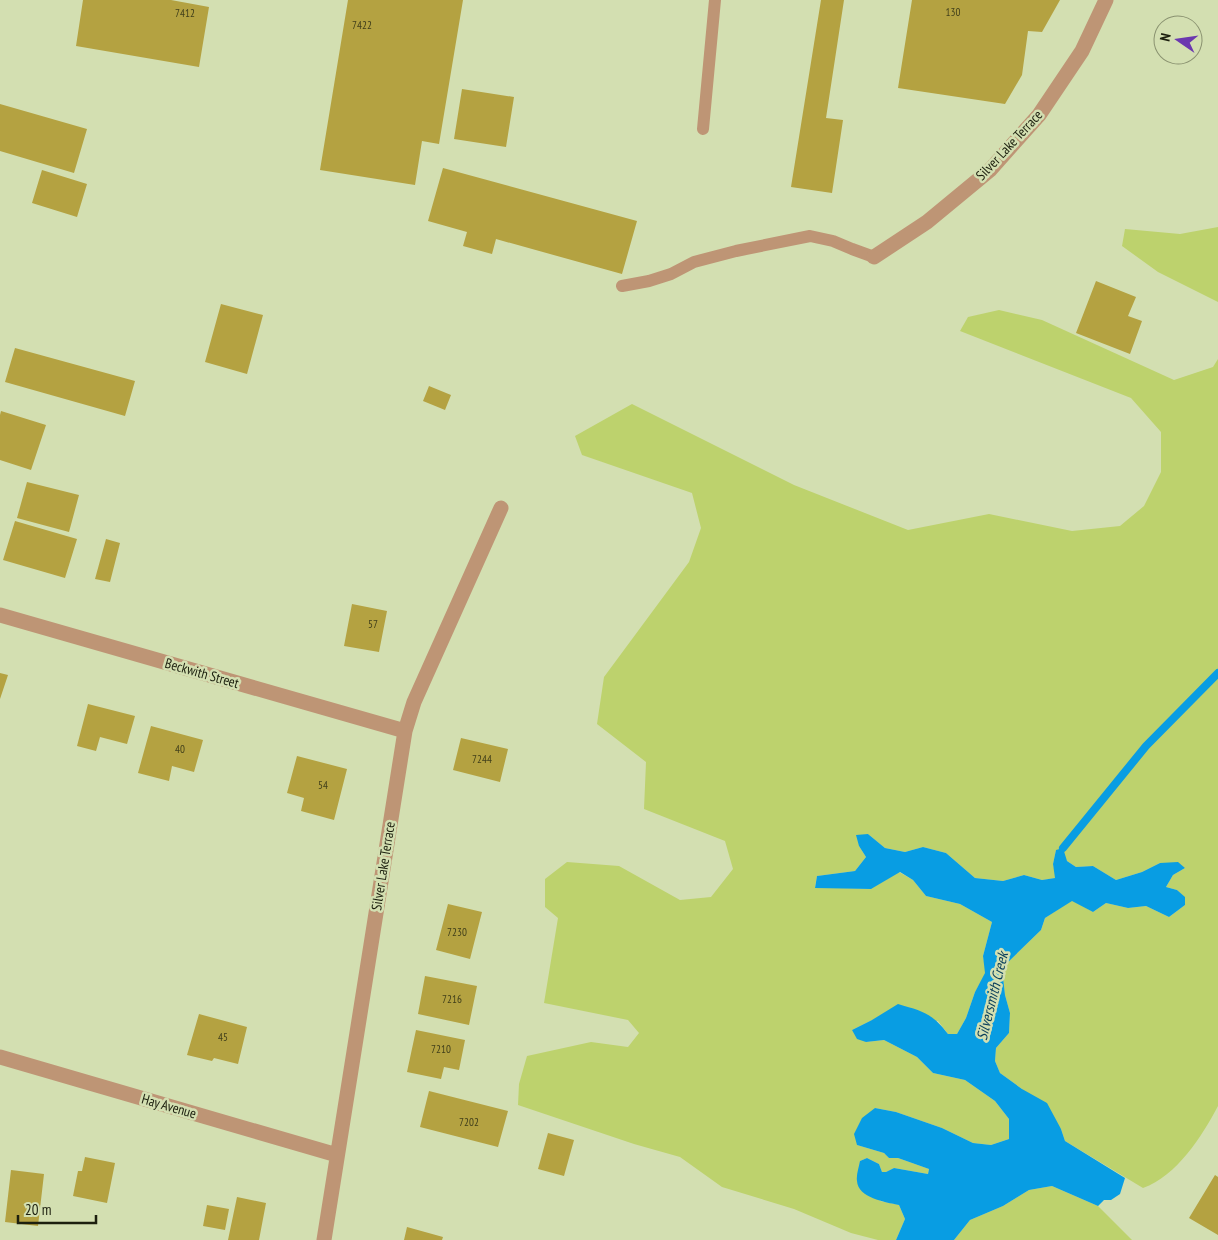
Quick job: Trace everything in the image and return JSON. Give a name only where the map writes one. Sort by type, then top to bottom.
[{"type":"street","name":"Silver Lake Terrace","points":[[874,257],[927,222],[983,176],[1039,116],[1082,50],[1106,0]]},
{"type":"street","name":"Silver Lake Terrace","points":[[324,1240],[405,731],[414,702],[501,508]]},
{"type":"street","name":"Beckwith Street","points":[[0,615],[405,731]]},
{"type":"street","name":"Hay Avenue","points":[[0,1057],[338,1155]]},
{"type":"lane","points":[[704,129],[715,0]]},
{"type":"lane","points":[[622,286],[649,281],[671,274],[694,262],[736,251],[810,236],[833,241],[874,257]]},
{"type":"green space","points":[[1218,227],[1218,302],[1158,272],[1122,246],[1125,229],[1180,234]]},
{"type":"green space","points":[[999,310],[1042,320],[1174,380],[1213,367],[1218,359],[1218,1106],[1196,1142],[1177,1165],[1167,1174],[1143,1188],[1065,1141],[1061,1129],[1022,1089],[1000,1073],[995,1061],[996,1048],[1009,1033],[1010,1013],[1005,995],[1002,968],[1041,930],[1045,918],[1072,900],[1093,912],[1106,903],[1128,908],[1146,906],[1169,917],[1185,905],[1184,897],[1177,890],[1166,887],[1173,875],[1185,868],[1160,863],[1142,872],[1116,880],[1093,866],[1076,867],[1056,850],[1053,864],[1056,878],[1042,880],[1024,875],[1003,881],[975,878],[946,853],[923,847],[905,852],[885,848],[868,834],[859,846],[866,857],[855,871],[817,876],[815,887],[870,889],[899,872],[913,880],[926,896],[960,904],[992,922],[983,956],[986,973],[975,992],[966,1018],[957,1034],[948,1034],[938,1021],[872,1020],[852,1030],[866,1042],[884,1040],[917,1057],[933,1073],[965,1080],[995,1101],[1009,1119],[1009,1139],[991,1145],[973,1143],[942,1128],[896,1112],[875,1108],[857,1145],[884,1153],[889,1158],[898,1158],[929,1169],[928,1174],[894,1168],[882,1172],[879,1164],[867,1158],[860,1161],[880,1201],[899,1205],[905,1219],[896,1240],[878,1240],[851,1233],[794,1209],[722,1187],[680,1157],[634,1144],[518,1105],[519,1084],[527,1056],[591,1042],[628,1047],[639,1033],[628,1020],[544,1003],[558,918],[545,907],[545,879],[567,862],[619,866],[680,900],[711,897],[733,869],[725,841],[644,809],[646,762],[597,724],[604,677],[689,562],[701,528],[692,493],[582,455],[575,436],[632,404],[794,485],[908,530],[989,514],[1072,531],[1120,526],[1144,506],[1161,472],[1161,432],[1131,398],[960,331],[968,317]]},
{"type":"green space","points":[[1052,1186],[1098,1206],[1132,1240],[954,1240],[970,1220],[1003,1206],[1029,1190]]},
{"type":"water","points":[[868,834],[885,848],[905,852],[923,847],[946,853],[975,878],[1003,881],[1024,875],[1042,880],[1055,878],[1053,864],[1056,850],[1063,848],[1067,861],[1076,867],[1093,866],[1116,880],[1142,872],[1160,863],[1178,862],[1185,868],[1173,875],[1166,887],[1177,890],[1185,897],[1185,905],[1169,917],[1146,906],[1128,908],[1106,903],[1093,912],[1072,901],[1045,918],[1041,930],[1002,968],[1005,995],[1010,1013],[1009,1033],[996,1048],[995,1061],[1000,1073],[1022,1089],[1047,1103],[1061,1129],[1065,1141],[1125,1178],[1120,1194],[1111,1200],[1104,1200],[1098,1206],[1052,1186],[1029,1190],[1003,1206],[970,1220],[954,1240],[896,1240],[905,1219],[899,1205],[873,1198],[862,1192],[857,1176],[860,1161],[867,1158],[879,1164],[882,1172],[894,1168],[928,1174],[929,1169],[898,1158],[889,1158],[884,1153],[857,1145],[854,1134],[862,1118],[875,1108],[896,1112],[942,1128],[973,1143],[991,1145],[1009,1139],[1009,1119],[995,1101],[965,1080],[933,1073],[917,1057],[884,1040],[866,1042],[857,1039],[852,1030],[898,1004],[931,1017],[948,1034],[957,1034],[966,1018],[975,992],[985,973],[983,956],[992,922],[960,904],[926,896],[913,880],[900,872],[871,889],[815,888],[817,876],[855,871],[866,857],[859,846],[856,835]]},
{"type":"building","points":[[83,0],[171,0],[209,7],[199,67],[76,46]]},
{"type":"building","points":[[348,0],[463,0],[439,144],[422,141],[415,185],[320,170]]},
{"type":"building","points":[[821,0],[844,0],[826,118],[843,120],[832,193],[791,187]]},
{"type":"building","points":[[912,0],[1060,0],[1042,32],[1028,31],[1022,75],[1005,104],[898,88]]},
{"type":"building","points":[[462,89],[514,97],[506,147],[454,139]]},
{"type":"building","points":[[0,104],[87,129],[74,173],[0,151]]},
{"type":"building","points":[[443,168],[637,221],[622,274],[496,239],[492,254],[463,246],[467,232],[428,221]]},
{"type":"building","points":[[42,170],[87,184],[77,217],[32,203]]},
{"type":"building","points":[[1096,281],[1136,297],[1128,316],[1142,321],[1130,354],[1076,333]]},
{"type":"building","points":[[221,304],[263,315],[247,374],[205,362]]},
{"type":"building","points":[[15,348],[135,381],[125,416],[5,382]]},
{"type":"building","points":[[429,386],[451,395],[445,410],[423,401]]},
{"type":"building","points":[[1,411],[46,425],[31,470],[0,460]]},
{"type":"building","points":[[27,482],[79,495],[69,532],[17,518]]},
{"type":"building","points":[[15,521],[77,539],[65,578],[3,560]]},
{"type":"building","points":[[106,539],[120,543],[110,582],[95,579]]},
{"type":"building","points":[[352,604],[387,611],[379,652],[344,646]]},
{"type":"building","points":[[0,673],[8,675],[0,699]]},
{"type":"building","points":[[88,704],[135,716],[127,744],[100,737],[96,751],[77,746]]},
{"type":"building","points":[[151,726],[203,740],[194,772],[172,766],[169,781],[138,773]]},
{"type":"building","points":[[461,738],[508,749],[500,782],[453,770]]},
{"type":"building","points":[[297,756],[347,769],[334,820],[301,811],[304,798],[287,793]]},
{"type":"building","points":[[448,904],[482,912],[470,959],[436,950]]},
{"type":"building","points":[[425,976],[477,986],[469,1025],[418,1014]]},
{"type":"building","points":[[199,1014],[247,1027],[238,1064],[214,1058],[212,1061],[187,1055]]},
{"type":"building","points":[[416,1030],[465,1040],[459,1070],[444,1067],[441,1079],[407,1072]]},
{"type":"building","points":[[429,1091],[508,1111],[498,1147],[420,1127]]},
{"type":"building","points":[[548,1133],[574,1140],[564,1176],[538,1169]]},
{"type":"building","points":[[85,1157],[115,1163],[107,1203],[73,1196],[78,1171],[82,1171]]},
{"type":"building","points":[[11,1170],[44,1174],[38,1226],[5,1222]]},
{"type":"building","points":[[1215,1175],[1218,1177],[1218,1235],[1189,1218]]},
{"type":"building","points":[[237,1197],[266,1203],[259,1240],[228,1240]]},
{"type":"building","points":[[207,1205],[229,1209],[225,1230],[203,1226]]},
{"type":"building","points":[[407,1227],[443,1237],[442,1240],[404,1240]]},
{"type":"waterway","name":"Silversmith Creek","points":[[1063,848],[1146,746],[1218,673]]}]
